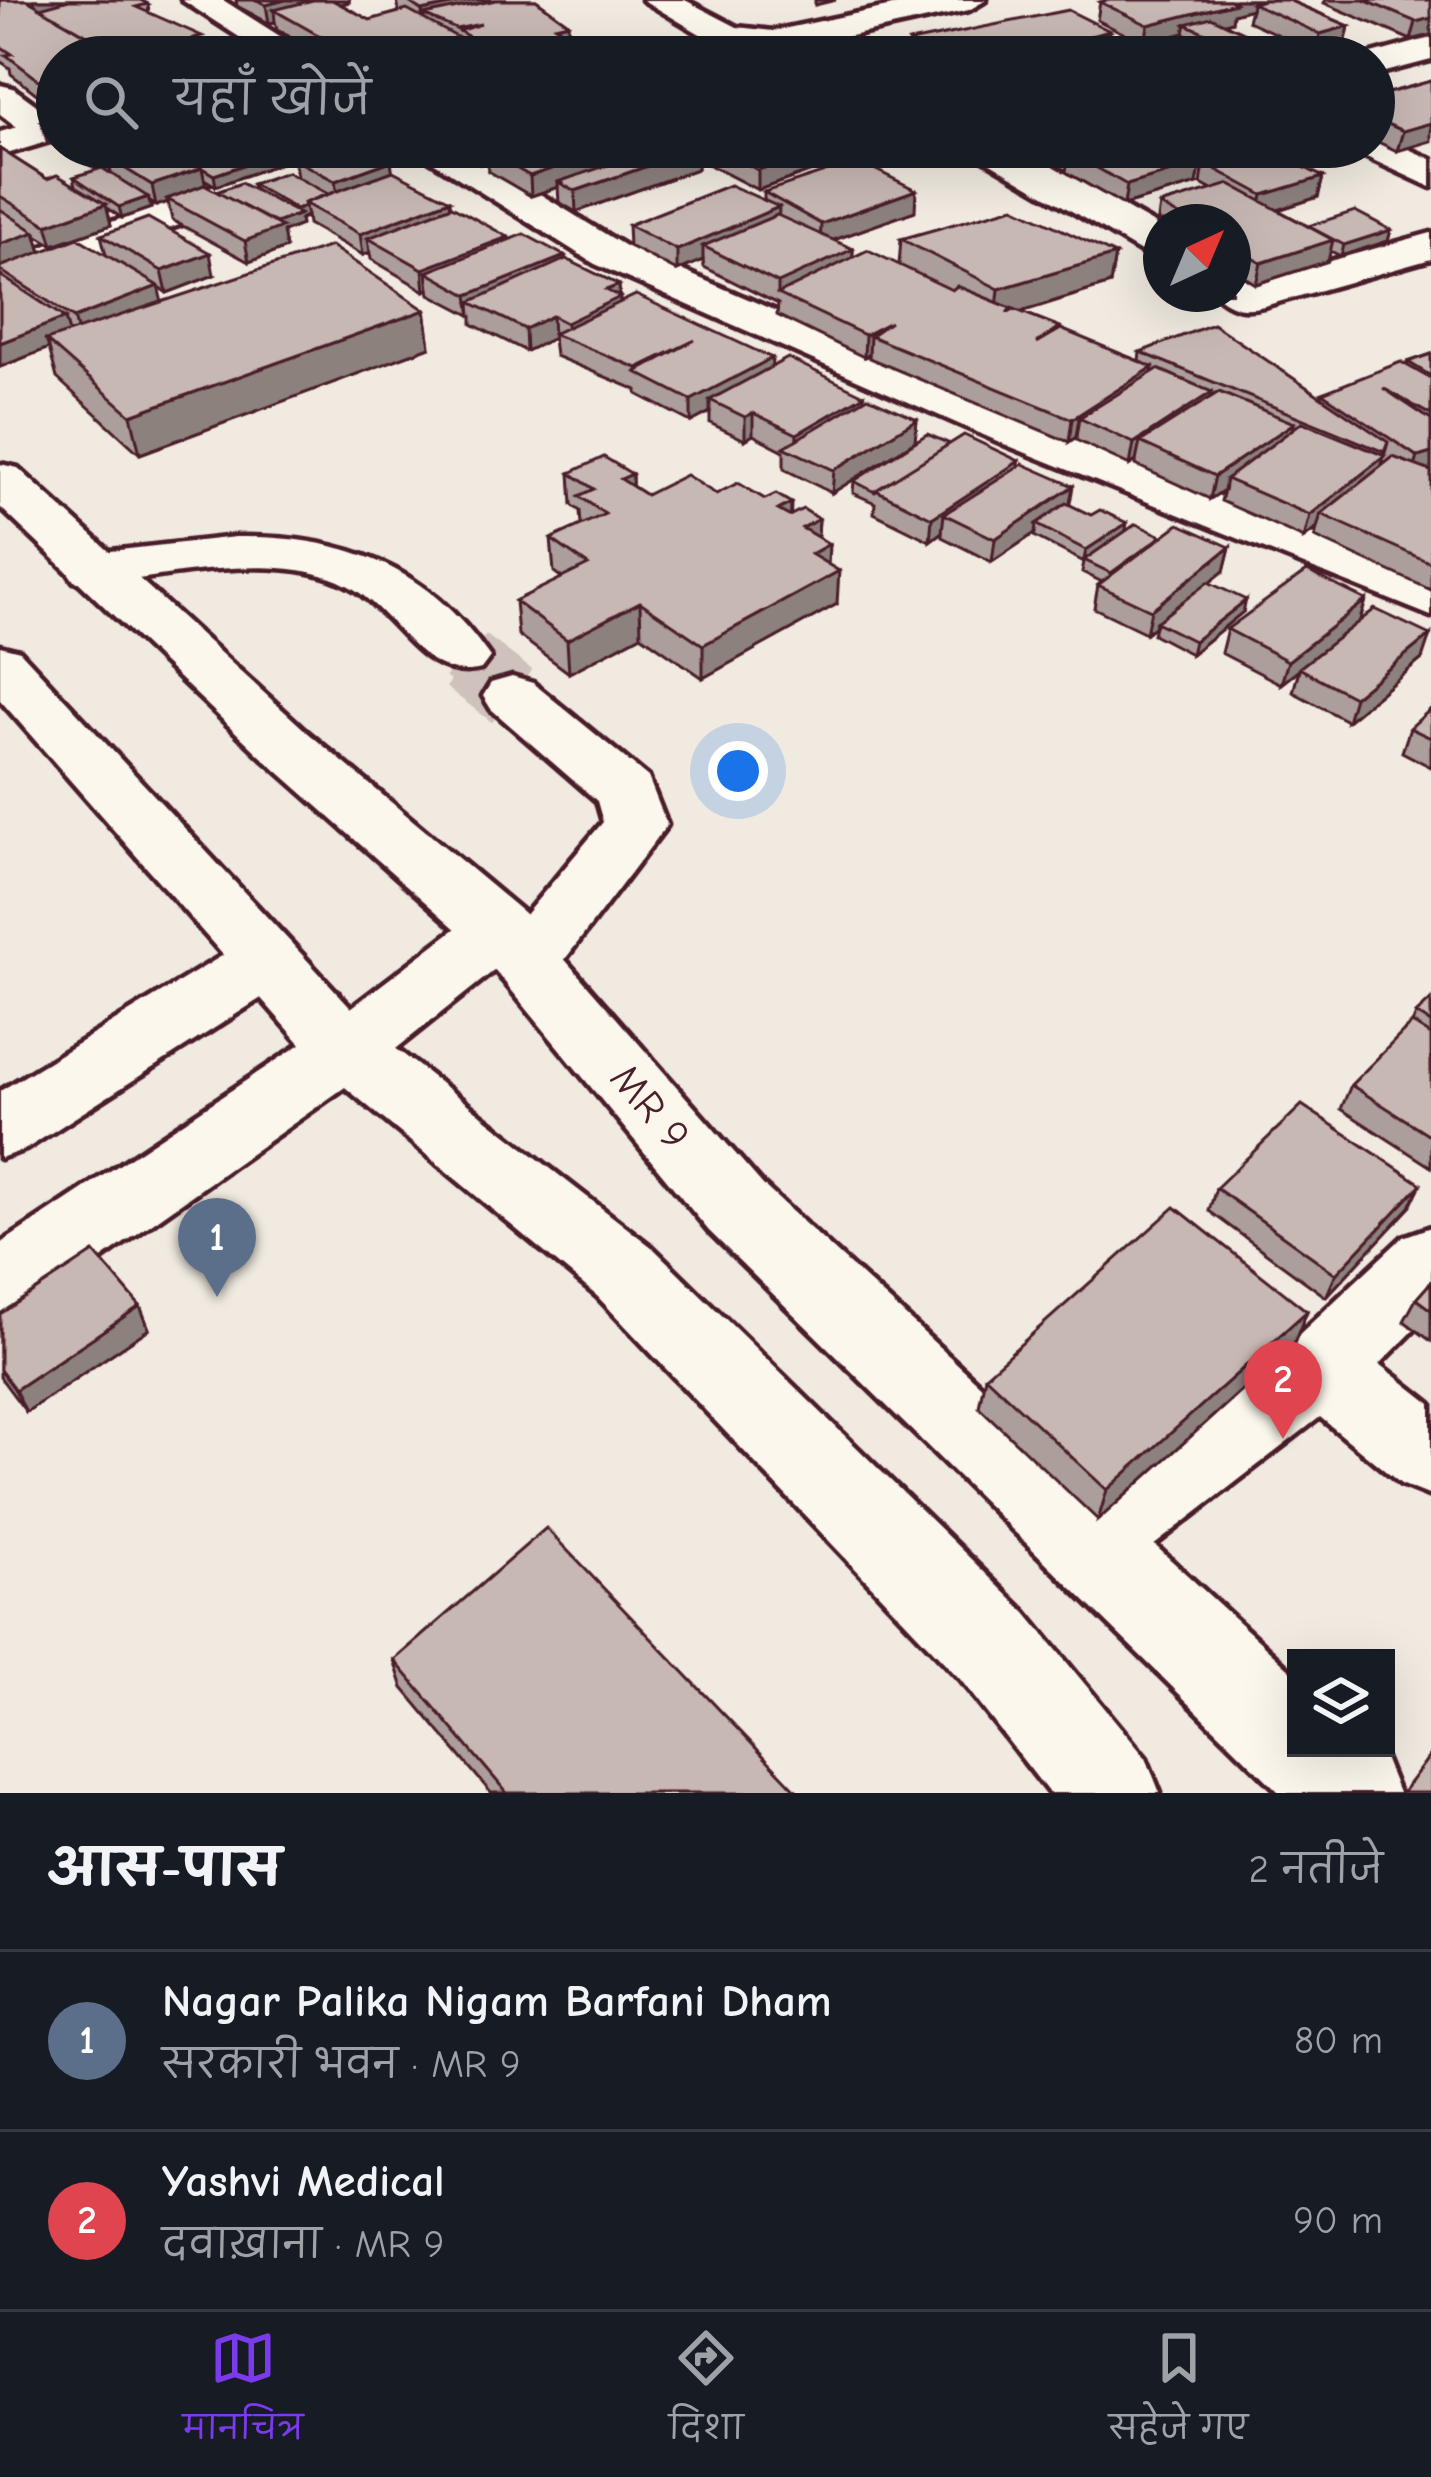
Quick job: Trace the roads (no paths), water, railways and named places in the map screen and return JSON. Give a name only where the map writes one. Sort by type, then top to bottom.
[{"type":"street","points":[[199,0],[260,36]]},
{"type":"street","points":[[660,0],[727,36]]},
{"type":"street","points":[[803,36],[969,0]]},
{"type":"street","points":[[765,9],[816,36]]},
{"type":"street","points":[[1395,59],[1431,50]]},
{"type":"street","points":[[0,96],[36,123]]},
{"type":"street","points":[[0,144],[36,133]]},
{"type":"street","points":[[1395,157],[1431,175]]},
{"type":"street","points":[[0,277],[300,168]]},
{"type":"street","points":[[470,168],[610,255],[1021,434],[1431,599]]},
{"type":"street","points":[[1041,168],[1143,235]]},
{"type":"street","points":[[1251,296],[1431,246]]},
{"type":"street","name":"MR 9","points":[[0,479],[286,746],[513,946],[736,1208],[1287,1732]]},
{"type":"street","points":[[93,569],[300,552],[340,561],[370,574],[461,657]]},
{"type":"street","points":[[0,664],[347,1049],[625,1272],[993,1646],[1111,1793]]},
{"type":"street","points":[[0,1287],[347,1049],[513,946],[635,825],[626,792],[512,696]]},
{"type":"street","points":[[0,1128],[267,961]]},
{"type":"street","points":[[1090,1540],[1321,1367],[1431,1262]]},
{"type":"street","points":[[1321,1367],[1431,1456]]},
{"type":"street","points":[[1312,1757],[1349,1793]]},
{"type":"tunnel","points":[[461,657],[470,664]]},
{"type":"tunnel","points":[[466,661],[512,696]]},
{"type":"place","name":"Nagar Palika Nigam Barfani Dham","points":[[217,1297]]},
{"type":"place","name":"Yashvi Medical","points":[[1283,1439]]}]
